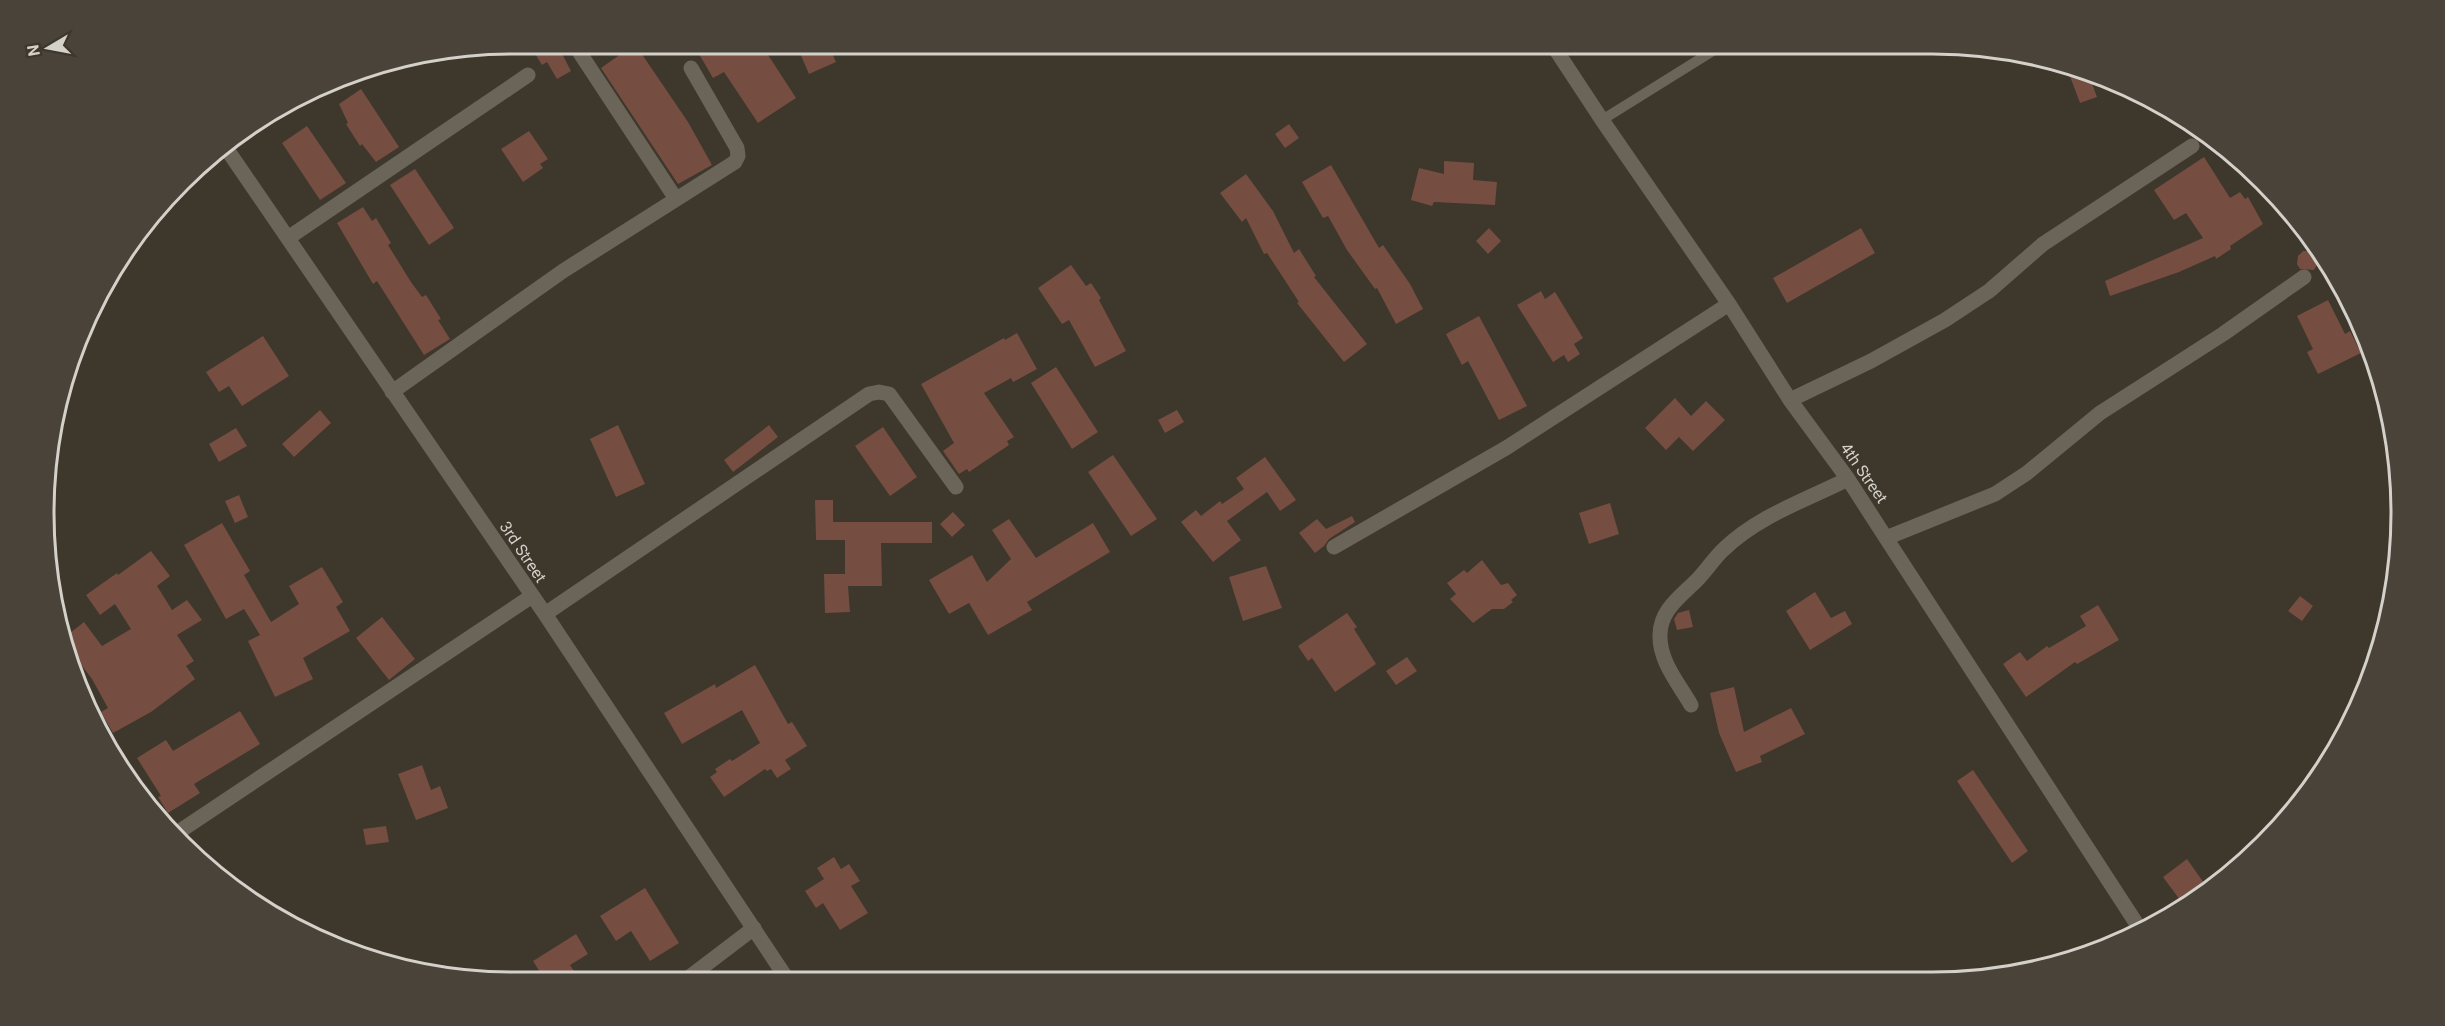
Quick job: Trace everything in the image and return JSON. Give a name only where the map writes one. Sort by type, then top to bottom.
[{"type":"street","points":[[581,54],[676,199]]},
{"type":"street","name":"4th Street","points":[[1559,54],[1729,304],[1790,400],[1848,479],[2137,924]]},
{"type":"street","points":[[392,392],[563,271],[735,162],[738,156],[737,148],[691,68]]},
{"type":"street","points":[[288,238],[528,75]]},
{"type":"street","points":[[1790,400],[1871,361],[1945,320],[1989,291],[2043,244],[2192,146]]},
{"type":"street","name":"3rd Street","points":[[230,152],[545,614],[783,972]]},
{"type":"street","points":[[1886,537],[1995,494],[2027,473],[2100,413],[2223,334],[2304,277]]},
{"type":"street","points":[[1334,547],[1506,448],[1729,304]]},
{"type":"street","points":[[545,614],[869,394],[879,392],[889,394],[956,488]]},
{"type":"street","points":[[1691,705],[1662,656],[1660,635],[1663,618],[1670,605],[1705,573],[1723,550],[1746,531],[1781,510],[1848,479]]},
{"type":"street","points":[[182,831],[531,596]]},
{"type":"street","points":[[696,972],[754,928]]},
{"type":"lane","points":[[1602,120],[1708,54]]},
{"type":"building","points":[[535,54],[562,54],[571,71],[557,79],[547,62],[542,65]]},
{"type":"building","points":[[621,54],[642,54],[688,122],[712,165],[678,184],[601,68]]},
{"type":"building","points":[[699,54],[767,54],[796,98],[758,123],[724,72],[713,78]]},
{"type":"building","points":[[800,54],[832,54],[836,62],[809,74]]},
{"type":"building","points":[[2070,75],[2092,83],[2097,97],[2080,103]]},
{"type":"building","points":[[361,89],[399,147],[376,162],[362,144],[360,146],[346,124],[348,123],[339,104]]},
{"type":"building","points":[[1289,124],[1299,138],[1285,148],[1275,134]]},
{"type":"building","points":[[307,126],[346,183],[320,200],[282,143]]},
{"type":"building","points":[[529,131],[548,159],[540,164],[543,168],[523,182],[501,149]]},
{"type":"building","points":[[2204,157],[2230,198],[2240,192],[2245,199],[2248,197],[2263,224],[2230,246],[2231,249],[2216,259],[2215,256],[2179,272],[2110,296],[2105,281],[2203,238],[2186,213],[2174,220],[2154,190]]},
{"type":"building","points":[[1444,161],[1474,163],[1473,180],[1497,182],[1495,205],[1434,202],[1432,206],[1411,200],[1419,168],[1444,174]]},
{"type":"building","points":[[1331,165],[1379,248],[1383,245],[1410,284],[1423,309],[1396,324],[1377,288],[1375,289],[1347,250],[1328,216],[1323,218],[1302,182]]},
{"type":"building","points":[[415,169],[454,228],[429,245],[390,185]]},
{"type":"building","points":[[1246,174],[1273,211],[1294,253],[1299,249],[1316,276],[1314,277],[1367,344],[1344,362],[1297,303],[1299,302],[1267,253],[1264,254],[1246,218],[1242,222],[1220,193]]},
{"type":"building","points":[[363,207],[372,221],[376,218],[391,243],[388,245],[422,297],[426,295],[450,339],[424,355],[377,281],[373,284],[337,223]]},
{"type":"building","points":[[1489,228],[1501,241],[1488,254],[1476,241]]},
{"type":"building","points":[[1861,228],[1875,253],[1787,303],[1773,278]]},
{"type":"building","points":[[2303,251],[2309,251],[2318,264],[2314,270],[2300,269],[2297,264],[2298,256]]},
{"type":"building","points":[[1071,265],[1086,286],[1091,283],[1101,298],[1099,300],[1126,351],[1095,367],[1069,320],[1062,324],[1038,288]]},
{"type":"building","points":[[1541,291],[1545,299],[1555,292],[1583,338],[1574,344],[1580,354],[1568,362],[1564,355],[1553,362],[1517,305]]},
{"type":"building","points":[[2328,300],[2345,334],[2350,331],[2361,353],[2318,374],[2307,352],[2313,349],[2297,316]]},
{"type":"building","points":[[1479,316],[1527,406],[1499,420],[1468,361],[1462,365],[1446,334]]},
{"type":"building","points":[[1017,333],[1037,369],[1013,382],[1011,378],[984,393],[1014,437],[1007,441],[1009,445],[969,472],[967,469],[959,474],[943,451],[954,443],[921,384]]},
{"type":"building","points":[[263,336],[289,376],[242,406],[229,386],[219,392],[206,372]]},
{"type":"building","points":[[1056,367],[1098,432],[1072,449],[1031,383]]},
{"type":"building","points":[[1675,398],[1691,416],[1706,401],[1725,420],[1693,451],[1679,437],[1666,450],[1645,428]]},
{"type":"building","points":[[320,410],[331,423],[294,457],[282,444]]},
{"type":"building","points":[[1177,410],[1184,422],[1165,433],[1158,420]]},
{"type":"building","points":[[618,425],[645,484],[616,497],[590,439]]},
{"type":"building","points":[[769,425],[778,437],[733,472],[724,460]]},
{"type":"building","points":[[883,427],[917,477],[890,496],[855,446]]},
{"type":"building","points":[[236,428],[247,446],[219,462],[209,444]]},
{"type":"building","points":[[1113,455],[1157,519],[1131,536],[1088,472]]},
{"type":"building","points":[[1265,457],[1296,500],[1280,511],[1267,492],[1227,521],[1241,540],[1213,562],[1181,522],[1196,510],[1201,516],[1220,501],[1222,504],[1244,489],[1236,478]]},
{"type":"building","points":[[239,495],[248,517],[235,523],[225,501]]},
{"type":"building","points":[[815,500],[833,500],[833,522],[932,522],[932,543],[881,543],[882,586],[848,586],[850,612],[825,613],[824,574],[845,574],[845,540],[816,540]]},
{"type":"building","points":[[1610,503],[1619,534],[1589,544],[1579,513]]},
{"type":"building","points":[[953,512],[965,525],[952,537],[940,524]]},
{"type":"building","points":[[1352,516],[1355,522],[1329,539],[1315,553],[1299,533],[1317,519],[1326,529]]},
{"type":"building","points":[[1009,519],[1036,558],[1093,523],[1110,552],[1027,602],[1032,610],[988,635],[969,603],[949,614],[929,580],[972,555],[987,582],[1011,559],[992,530]]},
{"type":"building","points":[[222,523],[250,571],[244,575],[271,622],[299,604],[289,586],[322,567],[343,602],[336,607],[350,631],[303,658],[313,679],[275,697],[248,641],[260,635],[244,609],[226,619],[184,545]]},
{"type":"building","points":[[151,551],[170,576],[157,586],[172,610],[187,600],[202,620],[177,635],[194,661],[186,666],[195,679],[151,712],[113,733],[101,712],[108,708],[92,679],[78,660],[70,633],[84,622],[102,646],[131,629],[115,604],[100,615],[86,595],[117,573],[118,575]]},
{"type":"building","points":[[1482,560],[1501,585],[1508,583],[1517,595],[1511,600],[1513,602],[1504,609],[1492,609],[1473,623],[1450,599],[1456,594],[1447,583],[1464,570],[1467,573]]},
{"type":"building","points":[[1266,566],[1282,608],[1243,621],[1229,577]]},
{"type":"building","points":[[1815,592],[1831,618],[1845,611],[1852,624],[1810,650],[1786,611]]},
{"type":"building","points":[[2300,596],[2313,606],[2302,621],[2288,611]]},
{"type":"building","points":[[2098,605],[2119,640],[2077,664],[2075,662],[2026,697],[2003,664],[2020,652],[2027,661],[2047,646],[2049,648],[2086,626],[2080,616]]},
{"type":"building","points":[[1689,610],[1693,627],[1677,630],[1674,619],[1678,613]]},
{"type":"building","points":[[1347,613],[1357,627],[1354,629],[1376,664],[1335,692],[1312,658],[1308,661],[1298,646]]},
{"type":"building","points":[[382,617],[415,659],[389,680],[356,638]]},
{"type":"building","points":[[1407,657],[1417,671],[1396,685],[1386,671]]},
{"type":"building","points":[[755,665],[788,724],[792,722],[807,746],[785,760],[791,769],[777,778],[771,769],[767,771],[765,769],[724,797],[710,777],[717,772],[715,769],[760,743],[742,710],[682,744],[664,713],[715,684],[716,688]]},
{"type":"building","points":[[1734,687],[1744,732],[1791,708],[1805,734],[1760,756],[1762,762],[1736,772],[1719,733],[1710,693]]},
{"type":"building","points":[[240,711],[260,744],[194,784],[200,793],[168,813],[158,797],[161,796],[137,758],[166,740],[173,751]]},
{"type":"building","points":[[422,765],[431,790],[440,786],[448,808],[416,820],[398,774]]},
{"type":"building","points":[[1973,770],[2028,851],[2012,863],[1957,781]]},
{"type":"building","points":[[386,826],[389,842],[366,845],[363,829]]},
{"type":"building","points":[[834,857],[841,869],[849,864],[860,881],[851,886],[868,913],[840,930],[823,903],[816,908],[805,891],[824,879],[817,868]]},
{"type":"building","points":[[2187,859],[2204,883],[2180,900],[2163,877]]},
{"type":"building","points":[[645,888],[679,943],[650,961],[631,931],[616,941],[600,916]]},
{"type":"building","points":[[576,934],[588,954],[570,965],[575,972],[540,972],[533,961]]}]
